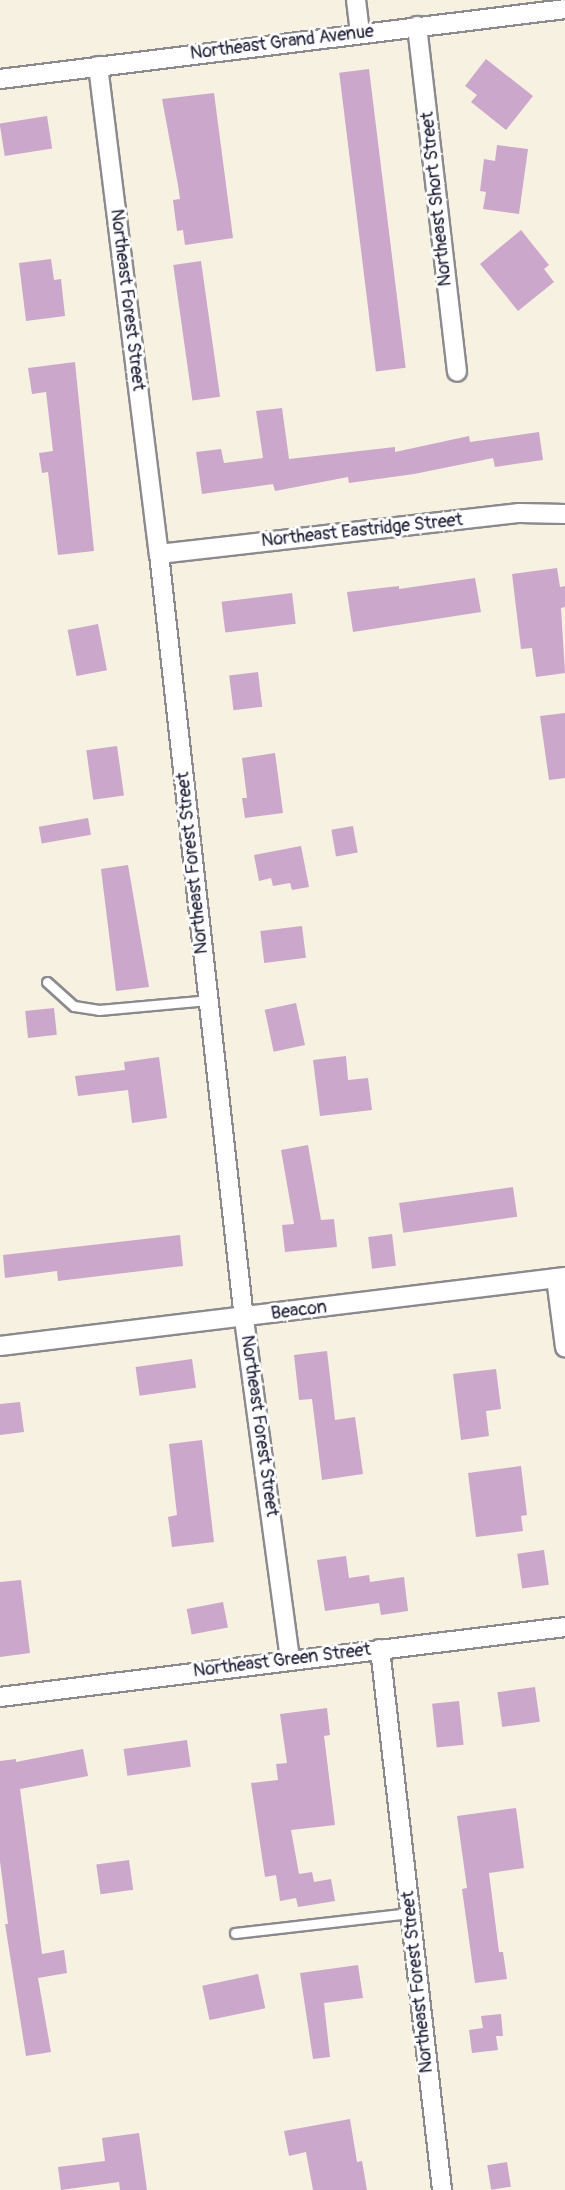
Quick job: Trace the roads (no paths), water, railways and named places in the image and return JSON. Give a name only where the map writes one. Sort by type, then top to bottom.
[{"type":"street","points":[[356,0],[360,33]]},
{"type":"street","name":"Northeast Grand Avenue","points":[[0,79],[565,9]]},
{"type":"street","name":"Northeast Short Street","points":[[417,26],[457,372]]},
{"type":"street","name":"Northeast Forest Street","points":[[99,66],[159,554],[244,1318],[290,1660]]},
{"type":"street","name":"Northeast Eastridge Street","points":[[159,554],[520,513],[565,514]]},
{"type":"street","points":[[561,1277],[565,1347]]},
{"type":"street","name":"Beacon","points":[[0,1346],[561,1277]]},
{"type":"street","name":"Northeast Green Street","points":[[0,1697],[565,1627]]},
{"type":"street","name":"Northeast Forest Street","points":[[380,1649],[442,2190]]},
{"type":"lane","points":[[47,982],[74,1006],[99,1010],[208,1000]]},
{"type":"lane","points":[[235,1933],[410,1913]]}]
